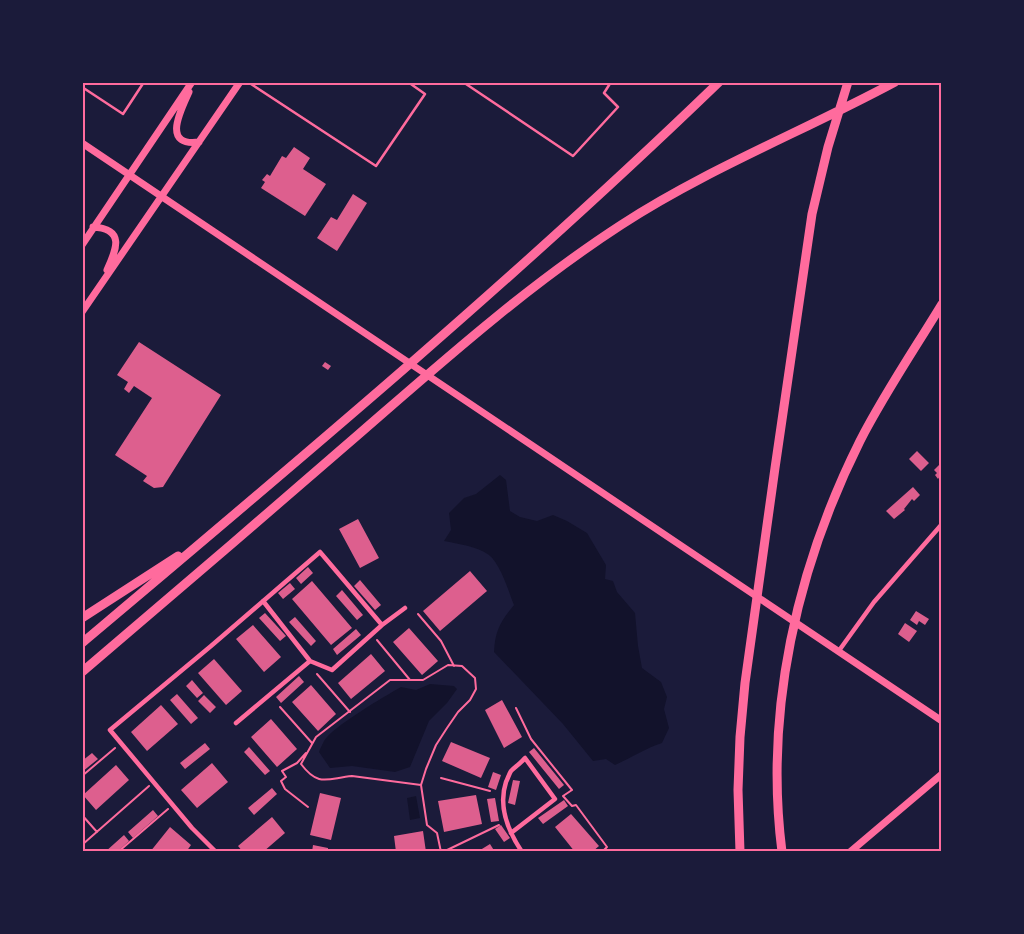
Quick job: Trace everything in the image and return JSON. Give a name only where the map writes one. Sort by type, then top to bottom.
[{"type":"highway","points":[[82,643],[212,534],[531,258],[636,162],[719,82]]},
{"type":"highway","points":[[740,852],[738,790],[745,683],[812,214],[828,147],[848,82]]},
{"type":"highway","points":[[82,672],[533,287],[577,255],[621,225],[680,190],[895,82]]},
{"type":"highway","points":[[782,852],[776,786],[781,698],[789,648],[803,586],[833,498],[860,441],[942,304]]},
{"type":"highway","points":[[82,618],[212,534]]},
{"type":"main road","points":[[193,82],[175,127],[178,136],[182,140],[190,143],[199,142]]},
{"type":"main road","points":[[82,245],[193,82]]},
{"type":"main road","points":[[82,312],[240,82]]},
{"type":"main road","points":[[82,143],[942,721]]},
{"type":"main road","points":[[94,227],[110,231],[115,236],[116,244],[115,253],[100,287]]},
{"type":"main road","points":[[850,852],[942,774]]},
{"type":"street","points":[[838,652],[874,602],[942,524]]},
{"type":"street","points":[[216,852],[192,828],[110,730],[320,552],[382,625]]},
{"type":"street","points":[[264,601],[310,660],[332,670],[382,625],[405,608]]},
{"type":"street","points":[[236,723],[310,660]]},
{"type":"street","points":[[511,833],[556,799],[525,758],[510,773],[503,792],[503,808],[511,833],[522,852]]},
{"type":"lane","points":[[82,86],[123,114],[144,82]]},
{"type":"lane","points":[[248,82],[376,166],[425,94],[408,82]]},
{"type":"lane","points":[[463,82],[572,156],[618,107],[604,93],[611,82]]},
{"type":"path","points":[[418,614],[441,641],[454,666]]},
{"type":"path","points":[[377,640],[410,680]]},
{"type":"path","points":[[308,807],[285,789],[281,781],[286,777],[282,771],[297,763],[316,738],[390,680],[423,680],[448,665],[462,666],[475,678],[476,689],[470,700],[458,712],[436,745],[421,786],[427,825],[438,833],[442,852],[500,825]]},
{"type":"path","points":[[317,674],[350,712]]},
{"type":"path","points":[[280,707],[312,743]]},
{"type":"path","points":[[516,708],[531,739],[572,790],[564,796],[572,806],[576,805],[607,847],[602,852]]},
{"type":"path","points":[[82,776],[117,746]]},
{"type":"path","points":[[307,751],[302,764],[311,776],[329,781],[342,777],[364,777],[421,786]]},
{"type":"path","points":[[441,778],[490,790]]},
{"type":"path","points":[[83,844],[150,785]]},
{"type":"path","points":[[118,852],[170,808]]},
{"type":"path","points":[[82,815],[97,832]]},
{"type":"shaded area","points":[[500,475],[506,480],[510,511],[520,517],[537,521],[553,515],[587,533],[606,565],[605,579],[613,581],[617,592],[635,613],[642,668],[661,682],[667,697],[664,709],[669,728],[662,743],[615,765],[606,759],[593,761],[563,724],[494,652],[499,627],[514,605],[504,578],[489,555],[479,549],[444,541],[451,530],[449,513],[464,498],[476,494]]},
{"type":"shaded area","points":[[430,684],[454,686],[457,689],[447,703],[429,721],[410,767],[395,772],[352,766],[330,768],[319,752],[324,741],[337,728],[401,687],[416,690]]},
{"type":"shaded area","points":[[416,796],[420,818],[410,820],[407,798]]},
{"type":"building","points":[[294,147],[310,158],[303,169],[326,184],[305,216],[261,188],[265,182],[262,180],[267,174],[270,176],[282,156],[286,158]]},
{"type":"building","points":[[353,194],[367,203],[337,251],[317,238],[331,217],[337,220]]},
{"type":"building","points":[[139,342],[221,395],[163,487],[154,488],[143,481],[147,476],[115,455],[152,398],[134,386],[129,393],[124,389],[128,382],[117,375]]},
{"type":"building","points":[[325,362],[331,366],[328,370],[322,366]]},
{"type":"building","points":[[917,451],[929,463],[921,471],[909,459]]},
{"type":"building","points":[[942,462],[942,477],[940,476],[938,479],[935,475],[937,473],[934,470]]},
{"type":"building","points":[[913,487],[920,495],[914,501],[912,499],[905,510],[894,519],[886,511]]},
{"type":"building","points":[[358,519],[379,558],[360,568],[339,529]]},
{"type":"building","points":[[308,567],[313,573],[301,584],[296,578]]},
{"type":"building","points":[[470,571],[487,591],[440,631],[423,611]]},
{"type":"building","points":[[360,580],[381,605],[375,610],[354,586]]},
{"type":"building","points":[[312,581],[352,628],[331,645],[292,599]]},
{"type":"building","points":[[290,583],[295,589],[283,599],[278,593]]},
{"type":"building","points":[[342,590],[363,615],[357,620],[336,596]]},
{"type":"building","points":[[916,611],[929,619],[925,625],[919,621],[917,625],[910,620]]},
{"type":"building","points":[[265,613],[286,636],[280,641],[259,618]]},
{"type":"building","points":[[295,617],[316,641],[311,646],[289,622]]},
{"type":"building","points":[[905,623],[917,631],[909,642],[898,634]]},
{"type":"building","points":[[253,625],[281,657],[264,672],[236,639]]},
{"type":"building","points":[[409,628],[438,661],[422,675],[393,642]]},
{"type":"building","points":[[356,629],[361,635],[337,655],[333,649]]},
{"type":"building","points":[[371,654],[385,671],[351,699],[338,683]]},
{"type":"building","points":[[214,659],[242,691],[226,705],[198,673]]},
{"type":"building","points":[[299,676],[304,682],[281,703],[276,697]]},
{"type":"building","points":[[192,680],[203,693],[197,698],[186,686]]},
{"type":"building","points":[[311,685],[336,714],[318,731],[292,702]]},
{"type":"building","points":[[177,694],[198,718],[191,724],[170,700]]},
{"type":"building","points":[[204,695],[216,707],[210,713],[198,701]]},
{"type":"building","points":[[502,700],[522,737],[504,748],[485,710]]},
{"type":"building","points":[[161,705],[178,724],[147,751],[131,732]]},
{"type":"building","points":[[271,719],[297,749],[277,767],[251,737]]},
{"type":"building","points":[[451,742],[490,758],[481,778],[442,761]]},
{"type":"building","points":[[205,743],[210,749],[185,769],[180,763]]},
{"type":"building","points":[[249,747],[270,771],[265,775],[244,752]]},
{"type":"building","points":[[534,748],[564,785],[559,789],[529,752]]},
{"type":"building","points":[[92,753],[98,759],[82,772],[82,761]]},
{"type":"building","points":[[212,763],[228,782],[197,808],[181,790]]},
{"type":"building","points":[[116,765],[129,780],[96,810],[83,795]]},
{"type":"building","points":[[493,772],[501,775],[496,790],[488,787]]},
{"type":"building","points":[[513,780],[520,781],[515,805],[508,803]]},
{"type":"building","points":[[272,788],[277,794],[254,815],[248,808]]},
{"type":"building","points":[[320,793],[341,798],[331,840],[310,835]]},
{"type":"building","points":[[476,795],[482,824],[444,832],[438,801]]},
{"type":"building","points":[[495,798],[499,821],[491,822],[487,799]]},
{"type":"building","points":[[564,800],[568,806],[543,824],[538,818]]},
{"type":"building","points":[[153,810],[158,816],[133,838],[128,832]]},
{"type":"building","points":[[571,814],[599,846],[592,852],[575,852],[555,827]]},
{"type":"building","points":[[272,817],[285,833],[263,852],[243,852],[238,846]]},
{"type":"building","points":[[501,825],[510,838],[504,842],[495,829]]},
{"type":"building","points":[[170,827],[191,845],[186,852],[150,852]]},
{"type":"building","points":[[423,831],[426,852],[396,852],[394,836]]},
{"type":"building","points":[[124,835],[129,841],[117,852],[105,852]]},
{"type":"building","points":[[490,844],[495,852],[477,852]]},
{"type":"building","points":[[313,845],[328,848],[328,852],[312,852]]}]
